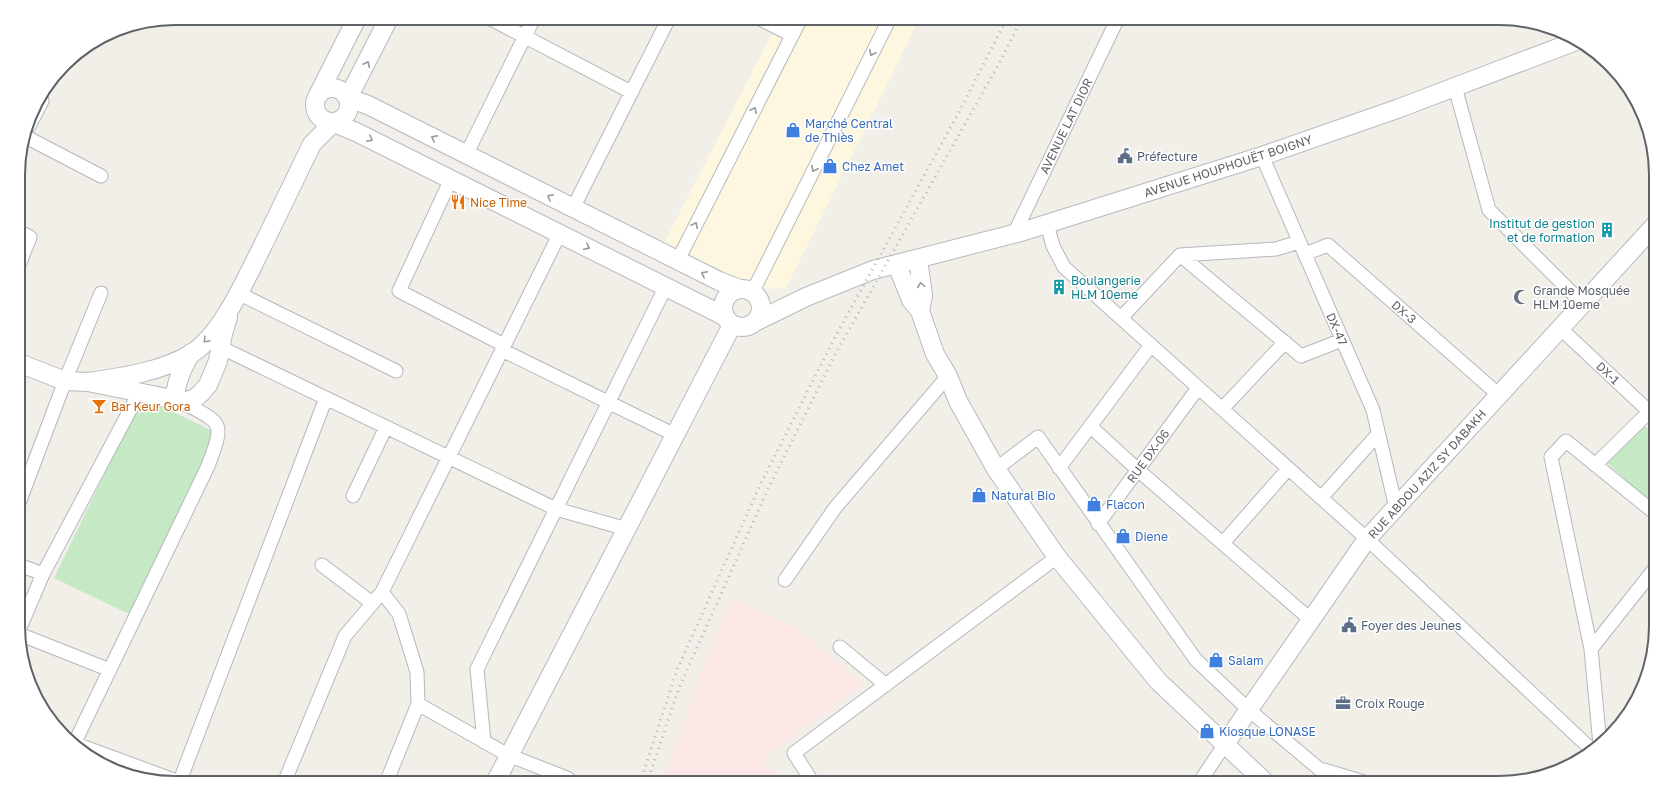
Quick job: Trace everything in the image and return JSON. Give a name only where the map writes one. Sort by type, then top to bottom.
[{"type":"main road","points":[[25,365],[65,381],[88,382],[178,401],[194,399],[201,394],[214,374],[222,348],[223,334],[230,310],[312,144],[316,124],[316,104],[354,25]]},
{"type":"main road","points":[[312,144],[333,123],[344,118],[348,114],[350,109],[348,98],[385,25]]},
{"type":"main road","name":"AVENUE HOUPHOUËT BOIGNY","points":[[756,322],[806,297],[873,270],[918,260],[1014,234],[1262,156],[1397,109],[1571,43]]},
{"type":"main road","points":[[330,88],[341,90],[348,98],[368,105],[719,281],[749,292],[760,302],[760,312],[756,322],[744,327],[728,321],[666,286],[560,233],[356,132],[321,119],[316,104],[325,89],[330,88]]},
{"type":"main road","name":"RUE ABDOU AZIZ SY DABAKH","points":[[1225,744],[1367,539],[1649,232]]},
{"type":"main road","points":[[918,260],[923,295],[920,311]]},
{"type":"main road","points":[[897,265],[911,300],[920,311],[935,354],[948,376],[958,401],[996,469],[1057,557],[1158,681],[1259,776]]},
{"type":"main road","points":[[498,776],[675,435],[728,321],[723,305],[725,299],[734,291],[806,297]]},
{"type":"main road","points":[[88,382],[126,377],[150,370],[191,354],[207,340],[230,310]]},
{"type":"main road","points":[[178,401],[175,392],[178,378],[191,354]]},
{"type":"street","points":[[502,25],[632,92]]},
{"type":"street","points":[[466,154],[531,25]]},
{"type":"street","points":[[573,208],[666,25]]},
{"type":"street","points":[[772,25],[792,35]]},
{"type":"street","points":[[678,260],[797,25]]},
{"type":"street","points":[[749,292],[756,283],[886,25]]},
{"type":"street","name":"AVENUE LAT DIOR","points":[[1014,234],[1115,25]]},
{"type":"street","points":[[1455,87],[1489,210],[1583,304]]},
{"type":"street","points":[[29,139],[101,176]]},
{"type":"street","name":"DX-47","points":[[1262,156],[1373,410],[1396,508]]},
{"type":"street","points":[[451,179],[398,291],[608,403],[675,435]]},
{"type":"street","points":[[1047,224],[1053,246],[1064,267],[1367,539],[1588,746]]},
{"type":"street","points":[[287,776],[345,636],[382,592],[560,233]]},
{"type":"street","points":[[25,234],[30,237],[25,250]]},
{"type":"street","name":"DX-3","points":[[1302,248],[1328,245],[1499,395]]},
{"type":"street","points":[[1120,318],[1180,255],[1302,248]]},
{"type":"street","points":[[1180,255],[1302,356],[1342,340]]},
{"type":"street","points":[[484,742],[478,668],[666,286]]},
{"type":"street","points":[[25,487],[65,381],[101,293]]},
{"type":"street","points":[[238,293],[396,371]]},
{"type":"street","name":"DX-1","points":[[1560,328],[1649,411]]},
{"type":"street","points":[[1222,409],[1285,342]]},
{"type":"street","points":[[1059,468],[1151,345]]},
{"type":"street","points":[[222,348],[556,509],[627,529]]},
{"type":"street","points":[[785,580],[835,508],[948,376]]},
{"type":"street","name":"RUE DX-06","points":[[1098,524],[1198,388]]},
{"type":"street","points":[[25,616],[43,574],[139,393]]},
{"type":"street","points":[[183,776],[326,398]]},
{"type":"street","points":[[76,739],[208,466],[217,442],[219,428],[214,420],[178,401]]},
{"type":"street","points":[[1596,465],[1649,417]]},
{"type":"street","points":[[1090,426],[1138,470],[1311,620]]},
{"type":"street","points":[[353,496],[386,427]]},
{"type":"street","points":[[1320,498],[1378,434]]},
{"type":"street","points":[[996,469],[1038,437],[1098,524],[1196,660],[1249,710],[1328,776]]},
{"type":"street","points":[[1599,738],[1591,649],[1551,457],[1566,441],[1649,508]]},
{"type":"street","points":[[1223,543],[1288,469]]},
{"type":"street","points":[[808,776],[794,753],[1057,557]]},
{"type":"street","points":[[322,565],[372,603]]},
{"type":"street","points":[[25,567],[43,574]]},
{"type":"street","points":[[1591,649],[1649,576]]},
{"type":"street","points":[[382,592],[399,614],[418,672],[418,704],[389,776]]},
{"type":"street","points":[[25,636],[110,670]]},
{"type":"street","points":[[840,647],[886,685]]},
{"type":"street","points":[[418,704],[508,755],[562,776]]},
{"type":"street","points":[[1204,776],[1225,744]]},
{"type":"street","points":[[89,749],[160,775]]},
{"type":"street","points":[[1319,768],[1345,776]]},
{"type":"shaded area","name":"Marché Central de Thiès","points":[[776,25],[917,25],[786,288],[761,289],[664,243]]},
{"type":"shaded area","points":[[732,597],[796,627],[864,684],[808,724],[761,761],[783,776],[664,776],[709,650]]},
{"type":"green space","points":[[142,397],[217,433],[129,614],[54,578]]},
{"type":"green space","points":[[1644,425],[1649,430],[1649,501],[1607,463]]},
{"type":"railway","points":[[642,776],[677,670],[761,483],[833,341],[959,112],[1003,25]]},
{"type":"railway","points":[[649,776],[679,688],[768,489],[836,353],[1001,60],[1018,25]]},
{"type":"place","name":"Marché Central de Thiès","points":[[793,130]]},
{"type":"place","name":"Préfecture","points":[[1125,156]]},
{"type":"place","name":"Chez Amet","points":[[830,166]]},
{"type":"place","name":"Nice Time","points":[[458,202]]},
{"type":"place","name":"Institut de gestion et de formation","points":[[1607,230]]},
{"type":"place","name":"Boulangerie HLM 10eme","points":[[1059,287]]},
{"type":"place","name":"Grande Mosquée HLM 10eme","points":[[1521,297]]},
{"type":"place","name":"Bar Keur Gora","points":[[99,406]]},
{"type":"place","name":"Natural Bio","points":[[979,495]]},
{"type":"place","name":"Flacon","points":[[1094,504]]},
{"type":"place","name":"Diene","points":[[1123,536]]},
{"type":"place","name":"Foyer des Jeunes","points":[[1349,625]]},
{"type":"place","name":"Salam","points":[[1216,660]]},
{"type":"place","name":"Croix Rouge","points":[[1343,703]]},
{"type":"place","name":"Kiosque LONASE","points":[[1207,731]]}]
